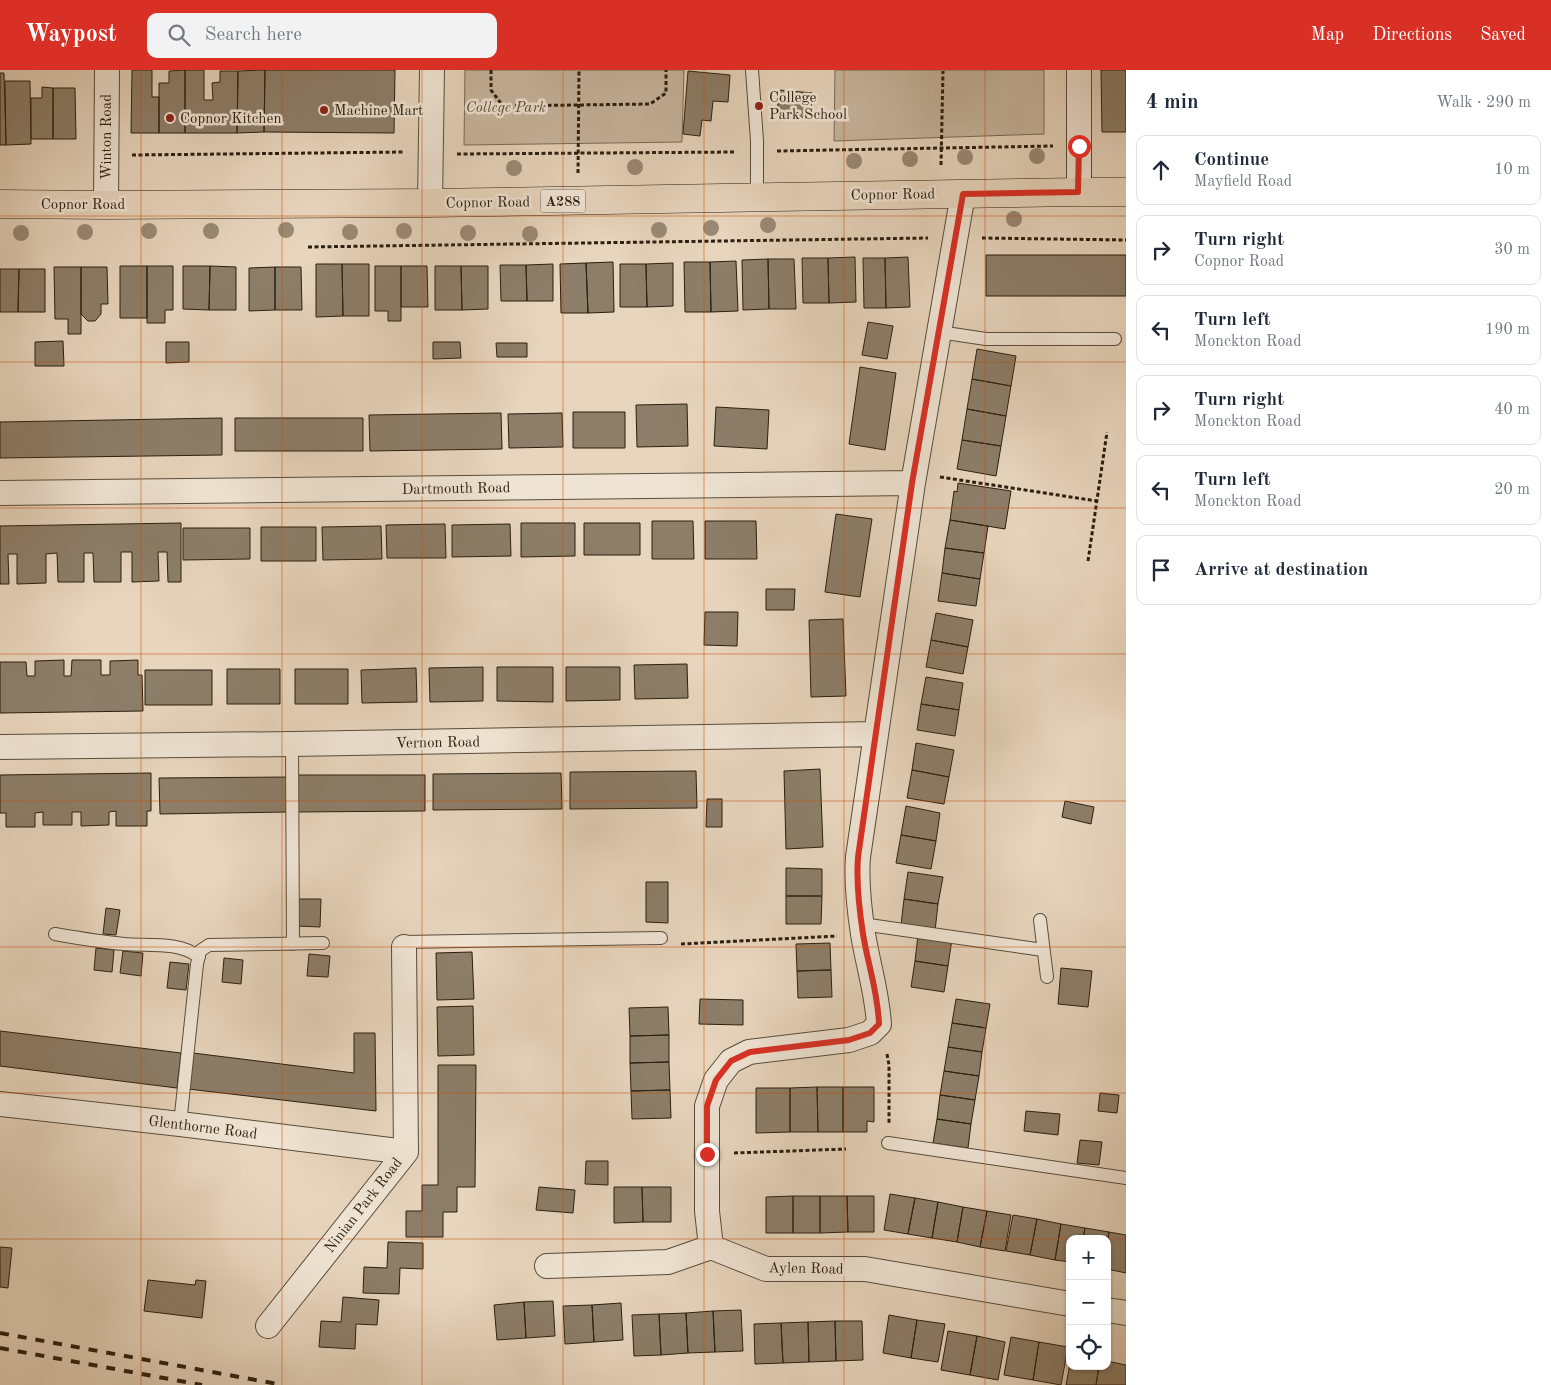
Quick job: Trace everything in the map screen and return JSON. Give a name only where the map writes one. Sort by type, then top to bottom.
[{"type":"main road","name":"Copnor Road","points":[[0,204],[430,203],[757,196],[1126,192]]},
{"type":"street","name":"Winton Road","points":[[106,205],[107,70]]},
{"type":"street","points":[[430,203],[432,70]]},
{"type":"street","points":[[1078,192],[1079,70]]},
{"type":"street","points":[[547,1266],[668,1262],[711,1247],[707,1211],[707,1106],[716,1080],[731,1061],[750,1052],[849,1040],[870,1033],[879,1024],[878,1000],[862,924],[856,884],[858,857],[914,478],[939,332],[952,194]]},
{"type":"street","name":"Dartmouth Road","points":[[0,493],[914,478]]},
{"type":"street","name":"Vernon Road","points":[[0,747],[876,734]]},
{"type":"street","name":"Ninian Park Road","points":[[268,1326],[406,1152],[404,947]]},
{"type":"street","name":"Glenthorne Road","points":[[0,1104],[406,1152]]},
{"type":"street","name":"Aylen Road","points":[[711,1247],[766,1269],[865,1270],[1066,1303]]},
{"type":"street","points":[[1111,1311],[1126,1313]]},
{"type":"lane","points":[[752,70],[757,152],[757,196]]},
{"type":"lane","points":[[939,332],[986,339],[1115,339]]},
{"type":"lane","points":[[292,744],[294,944]]},
{"type":"lane","points":[[1040,920],[1047,977]]},
{"type":"lane","points":[[862,924],[1044,950]]},
{"type":"lane","points":[[55,934],[123,944],[174,947],[193,952],[199,957]]},
{"type":"lane","points":[[404,947],[402,942],[661,938]]},
{"type":"lane","points":[[180,1124],[200,952],[209,945],[323,943]]},
{"type":"lane","points":[[888,1143],[1126,1178]]},
{"type":"path","points":[[491,70],[491,90],[502,106],[650,104],[666,93],[666,70]]},
{"type":"path","points":[[577,201],[579,70]]},
{"type":"path","points":[[943,70],[941,148],[952,194]]},
{"type":"path","points":[[106,155],[430,151],[461,155],[578,154],[1079,146]]},
{"type":"path","points":[[308,246],[931,238]]},
{"type":"path","points":[[976,238],[1126,240]]},
{"type":"path","points":[[1088,561],[1107,432]]},
{"type":"path","points":[[914,478],[1097,501]]},
{"type":"path","points":[[879,1024],[889,1065],[888,1143]]},
{"type":"path","points":[[707,1154],[846,1149]]},
{"type":"green space","name":"College Park","points":[[465,70],[684,70],[682,142],[464,145]]},
{"type":"green space","points":[[835,70],[1044,70],[1044,134],[834,141]]},
{"type":"building","points":[[132,70],[152,70],[152,97],[159,97],[159,133],[131,133]]},
{"type":"building","points":[[185,70],[204,70],[204,100],[213,100],[212,83],[220,82],[220,71],[238,71],[237,133],[185,133]]},
{"type":"building","points":[[185,70],[185,133],[159,133],[159,83],[169,83],[169,71]]},
{"type":"building","points":[[265,70],[395,70],[394,133],[264,132]]},
{"type":"building","points":[[265,70],[264,132],[237,133],[238,71]]},
{"type":"building","points":[[1101,70],[1126,70],[1126,132],[1102,132]]},
{"type":"building","points":[[688,71],[730,75],[728,102],[713,101],[711,121],[702,120],[700,136],[683,134]]},
{"type":"building","points":[[0,73],[4,73],[6,145],[0,145]]},
{"type":"building","points":[[5,81],[30,81],[31,144],[6,145]]},
{"type":"building","points":[[42,87],[53,88],[53,139],[31,139],[31,98],[42,98]]},
{"type":"building","points":[[53,88],[75,88],[76,139],[53,139]]},
{"type":"building","points":[[779,90],[813,93],[810,118],[777,115]]},
{"type":"building","points":[[986,255],[1126,255],[1126,296],[986,296]]},
{"type":"building","points":[[855,257],[856,302],[829,303],[828,258]]},
{"type":"building","points":[[908,257],[910,307],[886,308],[885,258]]},
{"type":"building","points":[[802,258],[828,258],[829,303],[803,303]]},
{"type":"building","points":[[863,258],[885,258],[886,308],[864,308]]},
{"type":"building","points":[[768,259],[769,309],[743,310],[742,260]]},
{"type":"building","points":[[768,259],[794,259],[796,309],[769,309]]},
{"type":"building","points":[[736,261],[738,311],[711,312],[710,262]]},
{"type":"building","points":[[613,262],[614,312],[588,313],[586,263]]},
{"type":"building","points":[[684,262],[710,262],[711,312],[685,312]]},
{"type":"building","points":[[586,263],[588,313],[561,313],[560,264]]},
{"type":"building","points":[[673,263],[673,306],[647,307],[646,264]]},
{"type":"building","points":[[316,264],[342,264],[343,316],[316,317]]},
{"type":"building","points":[[342,264],[369,264],[369,316],[343,316]]},
{"type":"building","points":[[553,264],[553,301],[527,301],[526,265]]},
{"type":"building","points":[[620,264],[646,264],[647,307],[620,307]]},
{"type":"building","points":[[500,265],[526,265],[527,301],[501,301]]},
{"type":"building","points":[[120,266],[147,266],[147,318],[120,318]]},
{"type":"building","points":[[147,266],[173,266],[173,310],[165,310],[165,323],[147,323]]},
{"type":"building","points":[[183,266],[210,266],[209,310],[183,309]]},
{"type":"building","points":[[210,266],[236,267],[236,310],[209,310]]},
{"type":"building","points":[[375,266],[401,266],[401,321],[388,321],[388,311],[375,311]]},
{"type":"building","points":[[401,266],[427,266],[428,307],[401,307]]},
{"type":"building","points":[[435,266],[461,266],[462,310],[435,310]]},
{"type":"building","points":[[461,266],[488,266],[488,309],[462,310]]},
{"type":"building","points":[[54,267],[81,267],[81,334],[68,334],[68,319],[55,319]]},
{"type":"building","points":[[81,267],[107,267],[108,304],[101,304],[101,314],[95,321],[88,321],[81,314]]},
{"type":"building","points":[[275,267],[275,310],[249,311],[249,268]]},
{"type":"building","points":[[275,267],[301,267],[302,310],[275,310]]},
{"type":"building","points":[[0,269],[19,269],[18,312],[0,312]]},
{"type":"building","points":[[19,269],[45,269],[45,312],[18,312]]},
{"type":"building","points":[[868,322],[893,326],[887,359],[862,355]]},
{"type":"building","points":[[63,341],[64,366],[35,366],[35,342]]},
{"type":"building","points":[[166,342],[189,342],[189,362],[166,363]]},
{"type":"building","points":[[433,342],[460,342],[461,358],[433,359]]},
{"type":"building","points":[[496,343],[527,343],[527,357],[497,357]]},
{"type":"building","points":[[977,349],[1016,356],[1011,386],[972,379]]},
{"type":"building","points":[[860,367],[896,373],[885,450],[849,444]]},
{"type":"building","points":[[972,379],[1011,386],[1006,416],[967,409]]},
{"type":"building","points":[[687,404],[688,446],[637,447],[636,405]]},
{"type":"building","points":[[716,407],[769,410],[767,449],[714,446]]},
{"type":"building","points":[[967,409],[1006,416],[1001,446],[962,440]]},
{"type":"building","points":[[573,412],[625,412],[625,448],[573,448]]},
{"type":"building","points":[[501,413],[502,449],[370,451],[369,415]]},
{"type":"building","points":[[562,413],[563,447],[509,448],[508,414]]},
{"type":"building","points":[[222,418],[222,455],[0,458],[0,422]]},
{"type":"building","points":[[235,418],[363,418],[363,451],[235,451]]},
{"type":"building","points":[[962,440],[1001,446],[996,476],[957,469]]},
{"type":"building","points":[[958,483],[1011,491],[1005,529],[950,520],[954,491],[957,492]]},
{"type":"building","points":[[836,514],[872,519],[860,597],[825,592]]},
{"type":"building","points":[[950,520],[988,526],[984,553],[945,548]]},
{"type":"building","points":[[652,521],[693,521],[694,559],[652,559]]},
{"type":"building","points":[[705,521],[756,521],[757,559],[705,559]]},
{"type":"building","points":[[181,523],[181,582],[168,582],[167,552],[158,552],[159,581],[132,582],[132,552],[121,552],[121,582],[94,582],[93,553],[84,553],[84,582],[58,582],[57,553],[46,554],[46,583],[17,584],[17,554],[8,554],[9,584],[0,584],[0,526]]},
{"type":"building","points":[[521,523],[575,523],[575,556],[521,557]]},
{"type":"building","points":[[584,523],[640,523],[640,555],[584,555]]},
{"type":"building","points":[[445,524],[446,558],[387,558],[386,525]]},
{"type":"building","points":[[510,524],[511,556],[452,557],[452,525]]},
{"type":"building","points":[[381,526],[382,559],[323,560],[322,527]]},
{"type":"building","points":[[261,527],[316,527],[316,561],[261,561]]},
{"type":"building","points":[[183,528],[250,528],[250,559],[183,560]]},
{"type":"building","points":[[945,548],[984,553],[980,579],[942,573]]},
{"type":"building","points":[[942,573],[980,579],[976,606],[938,601]]},
{"type":"building","points":[[766,589],[795,589],[794,610],[766,610]]},
{"type":"building","points":[[705,612],[738,612],[737,646],[704,645]]},
{"type":"building","points":[[936,613],[973,620],[968,647],[931,640]]},
{"type":"building","points":[[843,619],[846,696],[811,697],[809,620]]},
{"type":"building","points":[[931,640],[968,647],[963,674],[926,667]]},
{"type":"building","points":[[64,660],[64,676],[71,676],[72,660],[101,660],[101,675],[110,675],[110,661],[138,660],[138,675],[142,675],[143,711],[0,713],[0,662],[26,662],[27,676],[35,676],[35,661]]},
{"type":"building","points":[[687,664],[688,698],[635,699],[634,665]]},
{"type":"building","points":[[483,667],[483,701],[430,702],[429,668]]},
{"type":"building","points":[[497,667],[553,667],[553,702],[497,701]]},
{"type":"building","points":[[566,667],[620,667],[620,700],[566,701]]},
{"type":"building","points":[[416,668],[417,702],[362,703],[361,670]]},
{"type":"building","points":[[227,669],[280,669],[280,704],[227,704]]},
{"type":"building","points":[[295,669],[348,669],[348,704],[295,704]]},
{"type":"building","points":[[145,670],[212,670],[212,705],[145,705]]},
{"type":"building","points":[[926,677],[963,683],[959,710],[921,704]]},
{"type":"building","points":[[921,704],[959,710],[955,736],[917,730]]},
{"type":"building","points":[[916,743],[954,750],[949,777],[912,770]]},
{"type":"building","points":[[820,769],[823,847],[786,849],[784,771]]},
{"type":"building","points":[[912,770],[949,777],[944,804],[907,798]]},
{"type":"building","points":[[696,771],[697,808],[570,809],[570,772]]},
{"type":"building","points":[[151,773],[151,811],[147,811],[147,826],[116,826],[116,811],[109,812],[109,825],[81,826],[81,812],[72,812],[72,825],[43,825],[43,812],[35,813],[35,827],[6,827],[6,813],[0,813],[0,775]]},
{"type":"building","points":[[561,773],[562,809],[433,810],[433,774]]},
{"type":"building","points":[[295,775],[425,775],[425,811],[295,812]]},
{"type":"building","points":[[289,777],[289,812],[160,814],[159,778]]},
{"type":"building","points":[[707,799],[722,799],[722,827],[706,827]]},
{"type":"building","points":[[1065,801],[1094,807],[1091,824],[1062,817]]},
{"type":"building","points":[[906,806],[940,813],[936,841],[901,835]]},
{"type":"building","points":[[901,835],[936,841],[931,869],[896,863]]},
{"type":"building","points":[[786,868],[822,869],[822,896],[786,896]]},
{"type":"building","points":[[908,872],[943,877],[938,904],[904,899]]},
{"type":"building","points":[[646,882],[668,882],[668,923],[646,922]]},
{"type":"building","points":[[786,896],[822,896],[821,924],[786,924]]},
{"type":"building","points":[[296,899],[321,899],[320,927],[296,926]]},
{"type":"building","points":[[904,899],[938,904],[935,931],[901,925]]},
{"type":"building","points":[[106,908],[120,910],[116,935],[103,934]]},
{"type":"building","points":[[918,935],[952,939],[948,966],[915,961]]},
{"type":"building","points":[[830,943],[831,970],[797,971],[796,944]]},
{"type":"building","points":[[96,948],[114,950],[112,972],[94,970]]},
{"type":"building","points":[[123,951],[143,953],[141,976],[120,973]]},
{"type":"building","points":[[472,952],[474,999],[437,1000],[436,953]]},
{"type":"building","points":[[309,954],[330,956],[328,977],[307,976]]},
{"type":"building","points":[[224,958],[243,960],[241,984],[222,982]]},
{"type":"building","points":[[915,961],[948,966],[944,992],[911,987]]},
{"type":"building","points":[[170,962],[189,964],[186,990],[167,988]]},
{"type":"building","points":[[1061,968],[1092,971],[1088,1007],[1058,1004]]},
{"type":"building","points":[[831,970],[832,997],[798,998],[797,971]]},
{"type":"building","points":[[700,999],[743,1000],[743,1025],[699,1024]]},
{"type":"building","points":[[956,999],[990,1004],[986,1028],[952,1023]]},
{"type":"building","points":[[473,1006],[474,1055],[438,1056],[437,1007]]},
{"type":"building","points":[[668,1007],[669,1035],[630,1036],[629,1008]]},
{"type":"building","points":[[952,1023],[986,1028],[982,1052],[948,1047]]},
{"type":"building","points":[[0,1031],[181,1053],[177,1088],[0,1066]]},
{"type":"building","points":[[354,1033],[375,1033],[376,1111],[188,1089],[193,1053],[354,1073]]},
{"type":"building","points":[[669,1035],[669,1062],[630,1063],[630,1036]]},
{"type":"building","points":[[948,1047],[982,1052],[979,1076],[944,1071]]},
{"type":"building","points":[[669,1062],[670,1090],[631,1091],[630,1063]]},
{"type":"building","points":[[438,1065],[476,1065],[475,1187],[457,1187],[457,1212],[443,1212],[443,1237],[406,1237],[406,1211],[422,1211],[422,1185],[438,1185]]},
{"type":"building","points":[[944,1071],[979,1076],[975,1100],[940,1095]]},
{"type":"building","points":[[817,1087],[818,1132],[790,1132],[790,1088]]},
{"type":"building","points":[[817,1087],[843,1087],[843,1132],[818,1132]]},
{"type":"building","points":[[843,1087],[874,1087],[874,1122],[867,1121],[867,1132],[843,1132]]},
{"type":"building","points":[[756,1088],[790,1088],[790,1132],[756,1133]]},
{"type":"building","points":[[670,1090],[671,1118],[632,1119],[631,1091]]},
{"type":"building","points":[[1100,1093],[1119,1095],[1117,1113],[1098,1111]]},
{"type":"building","points":[[940,1095],[975,1100],[971,1124],[937,1119]]},
{"type":"building","points":[[1026,1111],[1060,1114],[1058,1135],[1024,1131]]},
{"type":"building","points":[[937,1119],[971,1124],[968,1148],[933,1143]]},
{"type":"building","points":[[1080,1140],[1102,1142],[1099,1165],[1077,1163]]},
{"type":"building","points":[[586,1161],[608,1161],[608,1185],[585,1184]]},
{"type":"building","points":[[539,1187],[575,1190],[573,1213],[536,1210]]},
{"type":"building","points":[[614,1187],[642,1187],[643,1222],[614,1223]]},
{"type":"building","points":[[642,1187],[671,1187],[671,1222],[643,1222]]},
{"type":"building","points":[[890,1194],[915,1198],[908,1234],[884,1230]]},
{"type":"building","points":[[793,1196],[793,1233],[766,1233],[766,1197]]},
{"type":"building","points":[[793,1196],[820,1196],[820,1233],[793,1233]]},
{"type":"building","points":[[820,1196],[847,1196],[848,1232],[820,1233]]},
{"type":"building","points":[[847,1196],[874,1196],[874,1232],[848,1232]]},
{"type":"building","points":[[915,1198],[938,1202],[932,1238],[908,1234]]},
{"type":"building","points":[[938,1202],[963,1207],[957,1242],[932,1238]]},
{"type":"building","points":[[963,1207],[987,1211],[980,1247],[957,1242]]},
{"type":"building","points":[[987,1211],[1011,1215],[1005,1251],[980,1247]]},
{"type":"building","points":[[1013,1215],[1037,1219],[1030,1255],[1006,1251]]},
{"type":"building","points":[[1037,1219],[1061,1224],[1055,1260],[1030,1255]]},
{"type":"building","points":[[1061,1224],[1085,1228],[1084,1235],[1066,1235],[1066,1261],[1055,1260]]},
{"type":"building","points":[[1085,1228],[1109,1232],[1108,1235],[1084,1235]]},
{"type":"building","points":[[1109,1232],[1126,1235],[1126,1273],[1111,1270],[1111,1235],[1108,1235]]},
{"type":"building","points":[[388,1242],[423,1243],[423,1269],[400,1268],[399,1294],[363,1293],[364,1267],[387,1268]]},
{"type":"building","points":[[0,1247],[12,1248],[8,1288],[0,1287]]},
{"type":"building","points":[[148,1280],[195,1285],[196,1280],[206,1281],[202,1318],[144,1311]]},
{"type":"building","points":[[343,1297],[379,1300],[377,1325],[356,1324],[355,1349],[319,1347],[321,1321],[341,1322]]},
{"type":"building","points":[[553,1301],[555,1336],[526,1338],[524,1302]]},
{"type":"building","points":[[524,1302],[526,1338],[497,1340],[494,1305]]},
{"type":"building","points":[[621,1303],[623,1340],[594,1342],[592,1305]]},
{"type":"building","points":[[592,1305],[594,1342],[565,1344],[563,1306]]},
{"type":"building","points":[[741,1310],[743,1351],[715,1352],[713,1311]]},
{"type":"building","points":[[713,1311],[715,1352],[688,1353],[686,1313]]},
{"type":"building","points":[[686,1313],[688,1353],[661,1355],[659,1314]]},
{"type":"building","points":[[659,1314],[661,1355],[634,1356],[632,1315]]},
{"type":"building","points":[[889,1315],[917,1320],[911,1358],[883,1353]]},
{"type":"building","points":[[917,1320],[945,1324],[938,1362],[911,1358]]},
{"type":"building","points":[[835,1321],[862,1321],[863,1360],[836,1361]]},
{"type":"building","points":[[835,1321],[836,1361],[809,1362],[808,1322]]},
{"type":"building","points":[[808,1322],[809,1362],[783,1363],[781,1323]]},
{"type":"building","points":[[781,1323],[783,1363],[755,1364],[754,1324]]},
{"type":"building","points":[[948,1331],[977,1336],[970,1375],[941,1370]]},
{"type":"building","points":[[977,1336],[1005,1342],[998,1380],[970,1375]]},
{"type":"building","points":[[1011,1337],[1039,1342],[1033,1380],[1004,1375]]},
{"type":"building","points":[[1039,1342],[1066,1347],[1061,1385],[1033,1380]]},
{"type":"building","points":[[1111,1362],[1126,1365],[1126,1385],[1096,1385],[1098,1370],[1111,1370]]},
{"type":"building","points":[[1069,1370],[1098,1370],[1096,1385],[1066,1385]]},
{"type":"railway","points":[[0,1333],[283,1385]]},
{"type":"railway","points":[[0,1348],[202,1385]]},
{"type":"place","name":"College Park School","points":[[759,106]]},
{"type":"place","name":"Machine Mart","points":[[324,110]]},
{"type":"place","name":"Copnor Kitchen","points":[[170,118]]},
{"type":"route","points":[[707,1154],[707,1106],[716,1080],[731,1061],[750,1052],[849,1040],[870,1033],[879,1024],[878,1000],[863,934],[856,884],[858,857],[912,483],[963,194],[1078,192],[1079,146]]}]
